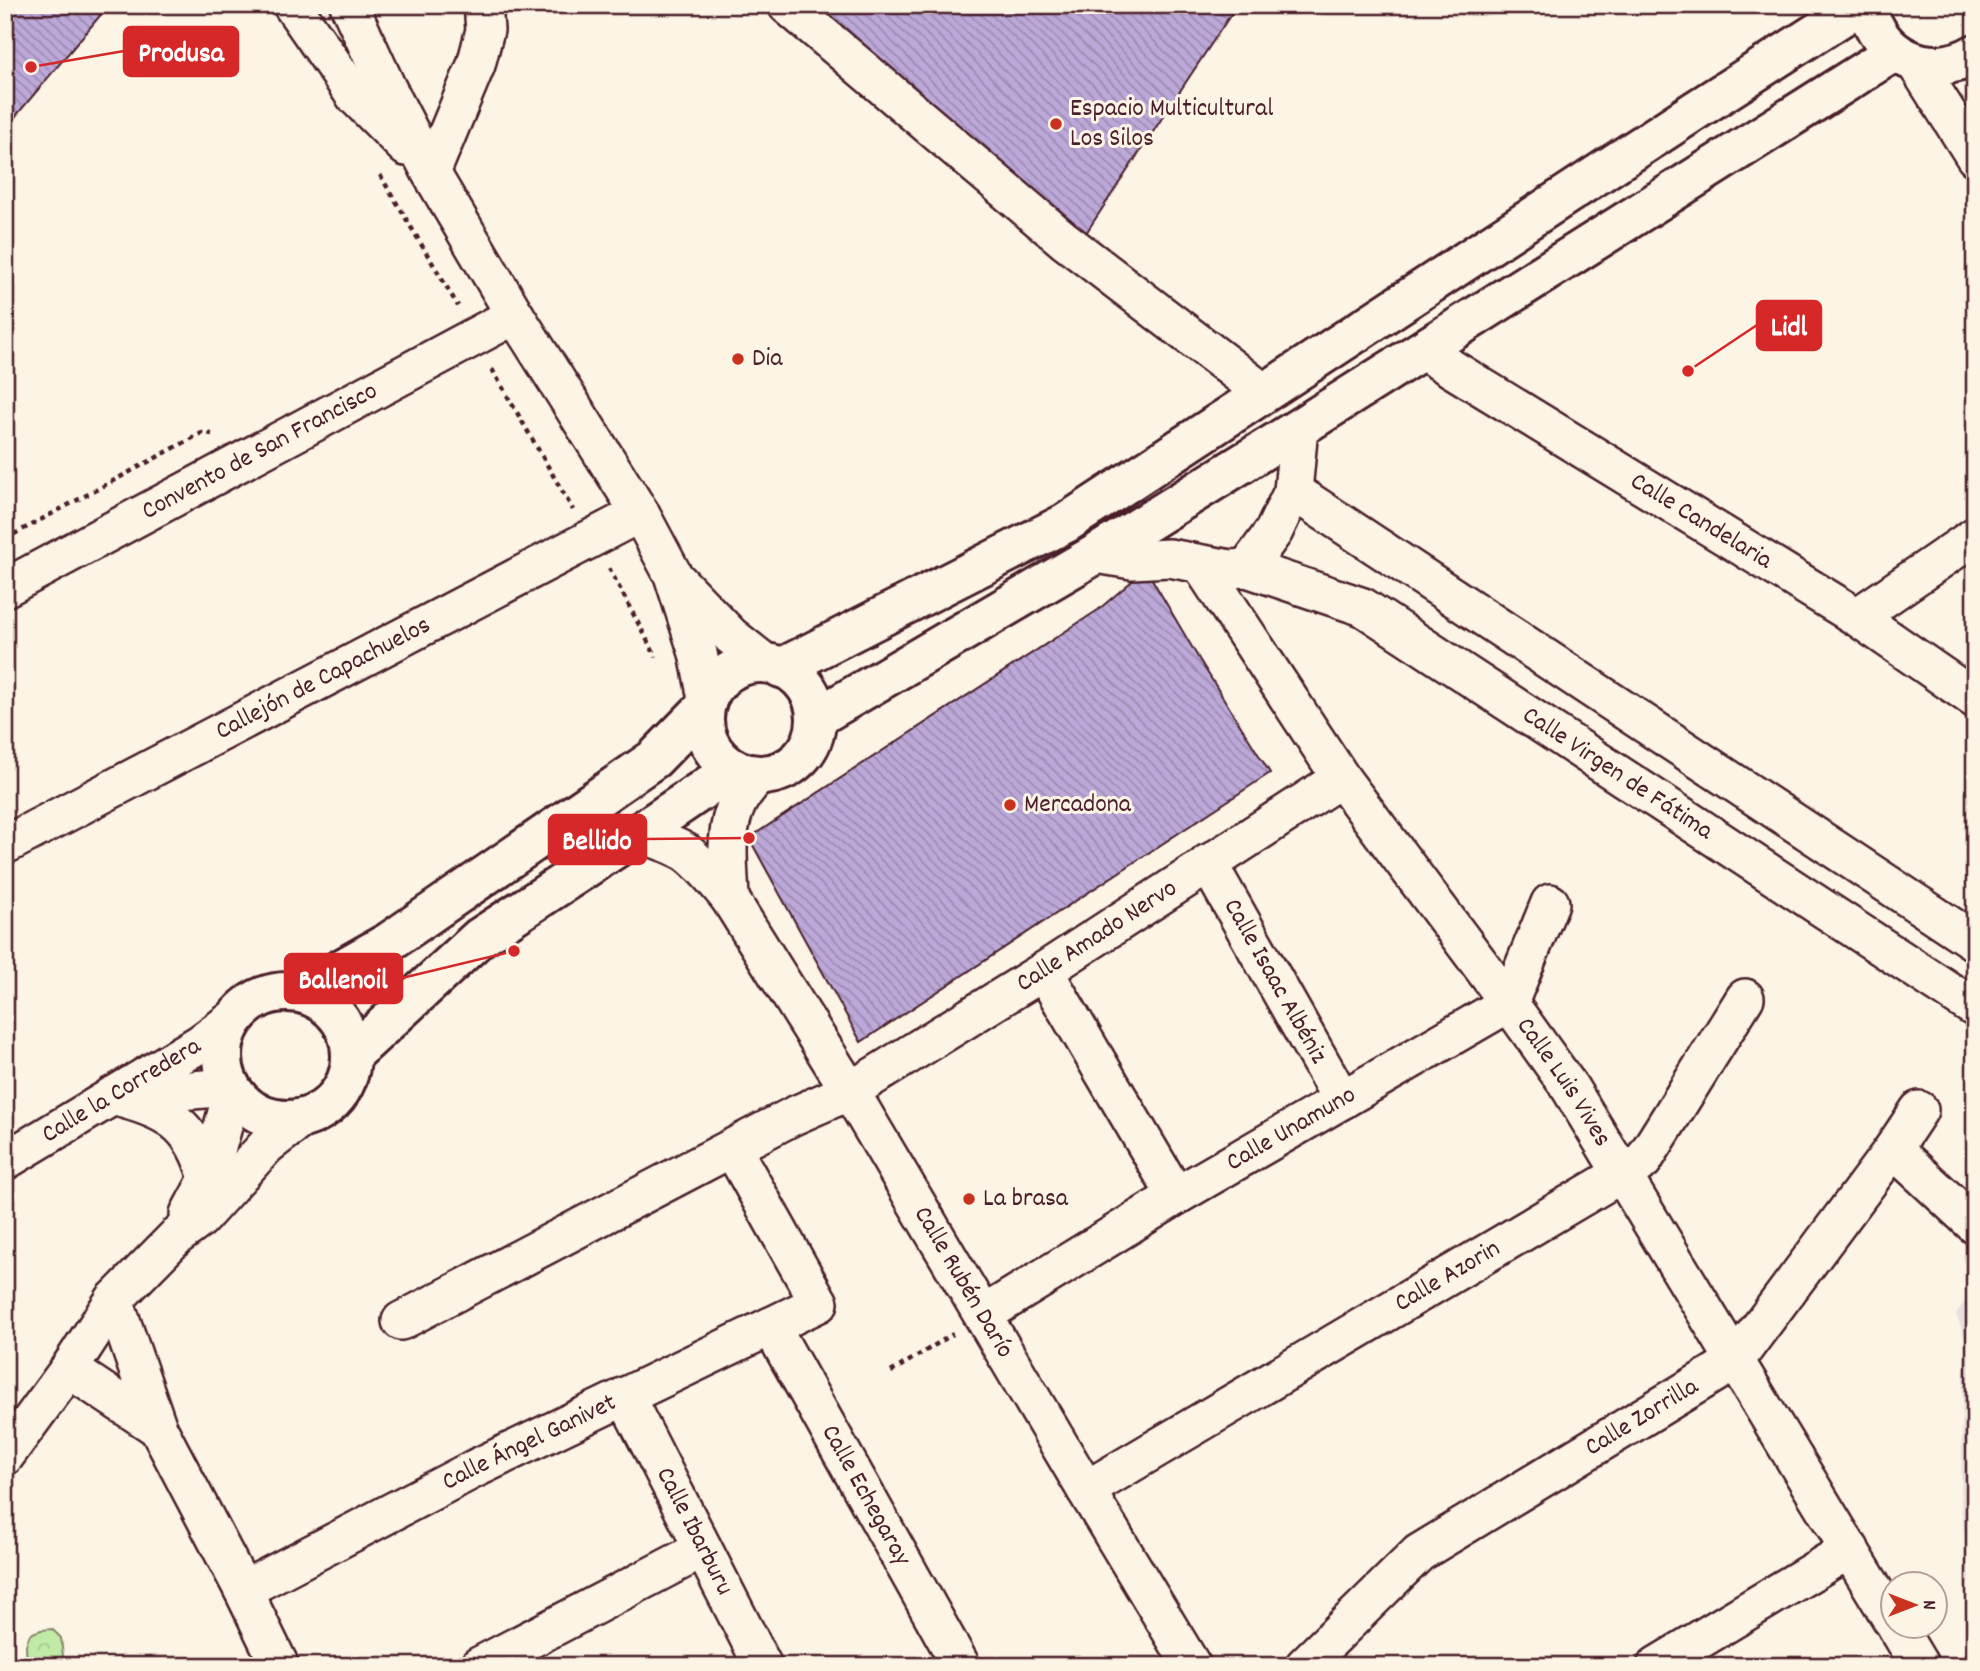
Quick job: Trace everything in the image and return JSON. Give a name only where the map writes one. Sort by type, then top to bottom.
[{"type":"main road","points":[[773,665],[1066,523],[1860,5]]},
{"type":"main road","points":[[1867,5],[1875,29],[1905,57],[1935,66],[1963,61],[1975,54]]},
{"type":"main road","points":[[816,718],[1096,554],[1905,57]]},
{"type":"main road","points":[[301,992],[389,942],[654,759],[706,704],[716,684],[729,671],[746,664],[773,665],[797,676],[805,684],[815,706],[814,735],[803,757],[782,771],[766,775],[748,773],[722,761],[710,746],[704,727],[706,704]]},
{"type":"main road","points":[[351,1056],[479,938],[711,783],[748,773]]},
{"type":"main road","points":[[276,992],[301,992],[324,1002],[334,1010],[347,1032],[351,1044],[348,1078],[337,1097],[321,1111],[301,1119],[281,1120],[262,1115],[246,1105],[232,1089],[225,1069],[223,1046],[235,1018],[253,1001],[276,992]]},
{"type":"street","points":[[292,5],[355,96],[431,173]]},
{"type":"street","points":[[349,5],[387,88],[431,173],[515,315],[640,513],[673,575],[698,653],[706,704]]},
{"type":"street","points":[[431,173],[476,65],[485,30],[483,5]]},
{"type":"street","points":[[787,5],[1064,240],[1265,393]]},
{"type":"street","points":[[1905,57],[1975,157]]},
{"type":"street","name":"Convento de San Francisco","points":[[5,587],[515,315]]},
{"type":"street","name":"Calle Candelaria","points":[[1423,351],[1857,617],[1975,699]]},
{"type":"street","points":[[1247,568],[1274,531],[1293,491],[1299,428]]},
{"type":"street","points":[[1293,491],[1975,942]]},
{"type":"street","name":"Callejón de Capachuelos","points":[[5,845],[640,513]]},
{"type":"street","points":[[1857,617],[1975,536]]},
{"type":"street","name":"Calle Virgen de Fátima","points":[[1096,554],[1132,560],[1169,558],[1230,569],[1247,568],[1363,607],[1975,1008]]},
{"type":"street","name":"Calle Luis Vives","points":[[1201,565],[1341,778],[1570,1088],[1878,1596]]},
{"type":"street","points":[[673,575],[731,636],[773,665]]},
{"type":"street","points":[[730,899],[728,840],[748,773]]},
{"type":"street","name":"Calle Amado Nervo","points":[[401,1321],[793,1116],[850,1091],[1044,971],[1341,778]]},
{"type":"street","name":"Calle Rubén Darío","points":[[639,833],[687,853],[712,876],[730,899],[850,1091],[1192,1666]]},
{"type":"street","name":"Calle Isaac Albéniz","points":[[1208,863],[1342,1100]]},
{"type":"street","points":[[1509,1003],[1550,903]]},
{"type":"street","points":[[1044,971],[1176,1196]]},
{"type":"street","name":"Calle Azorin","points":[[1086,1490],[1643,1161],[1745,998]]},
{"type":"street","name":"Calle Unamuno","points":[[983,1315],[1176,1196],[1509,1003]]},
{"type":"street","name":"Calle la Corredera","points":[[5,1161],[201,1043],[235,1018]]},
{"type":"street","points":[[112,1096],[232,1089],[208,1179],[177,1236]]},
{"type":"street","points":[[112,1096],[148,1105],[181,1127],[199,1150],[208,1179]]},
{"type":"street","name":"Calle Zorrilla","points":[[1304,1666],[1419,1553],[1735,1361],[1919,1110]]},
{"type":"street","points":[[5,1456],[69,1369],[114,1300],[177,1236],[209,1210],[267,1145],[301,1119]]},
{"type":"street","name":"Calle Ángel Ganivet","points":[[243,1590],[472,1469],[819,1303],[732,1148]]},
{"type":"street","points":[[1893,1149],[1975,1226]]},
{"type":"street","points":[[114,1300],[158,1428],[280,1666]]},
{"type":"street","name":"Calle Echegaray","points":[[771,1326],[961,1666]]},
{"type":"street","points":[[69,1369],[158,1428]]},
{"type":"street","name":"Calle Ibarburu","points":[[625,1396],[763,1666]]},
{"type":"street","points":[[479,1666],[703,1549]]},
{"type":"street","points":[[1656,1666],[1850,1549]]},
{"type":"street","points":[[1904,1640],[1920,1666]]},
{"type":"path","points":[[891,1372],[983,1315]]},
{"type":"shaded area","points":[[1975,1287],[1975,1654],[1961,1502],[1963,1375],[1968,1347],[1956,1314]]},
{"type":"green space","points":[[52,1629],[61,1638],[64,1666],[27,1666],[26,1645],[30,1634]]},
{"type":"building","points":[[5,5],[109,5],[5,129]]},
{"type":"building","name":"Espacio Multicultural Los Silos","points":[[812,5],[1237,5],[1084,236]]},
{"type":"building","name":"Mercadona","points":[[1146,569],[1270,773],[861,1042],[749,838],[1098,610]]},
{"type":"place","name":"Produsa","points":[[31,67]]},
{"type":"place","name":"Espacio Multicultural Los Silos","points":[[1056,124]]},
{"type":"place","name":"Dia","points":[[738,359]]},
{"type":"place","name":"Lidl","points":[[1688,371]]},
{"type":"place","name":"Mercadona","points":[[1010,805]]},
{"type":"place","name":"Bellido","points":[[749,838]]},
{"type":"place","name":"Ballenoil","points":[[514,951]]},
{"type":"place","name":"La brasa","points":[[969,1199]]}]
